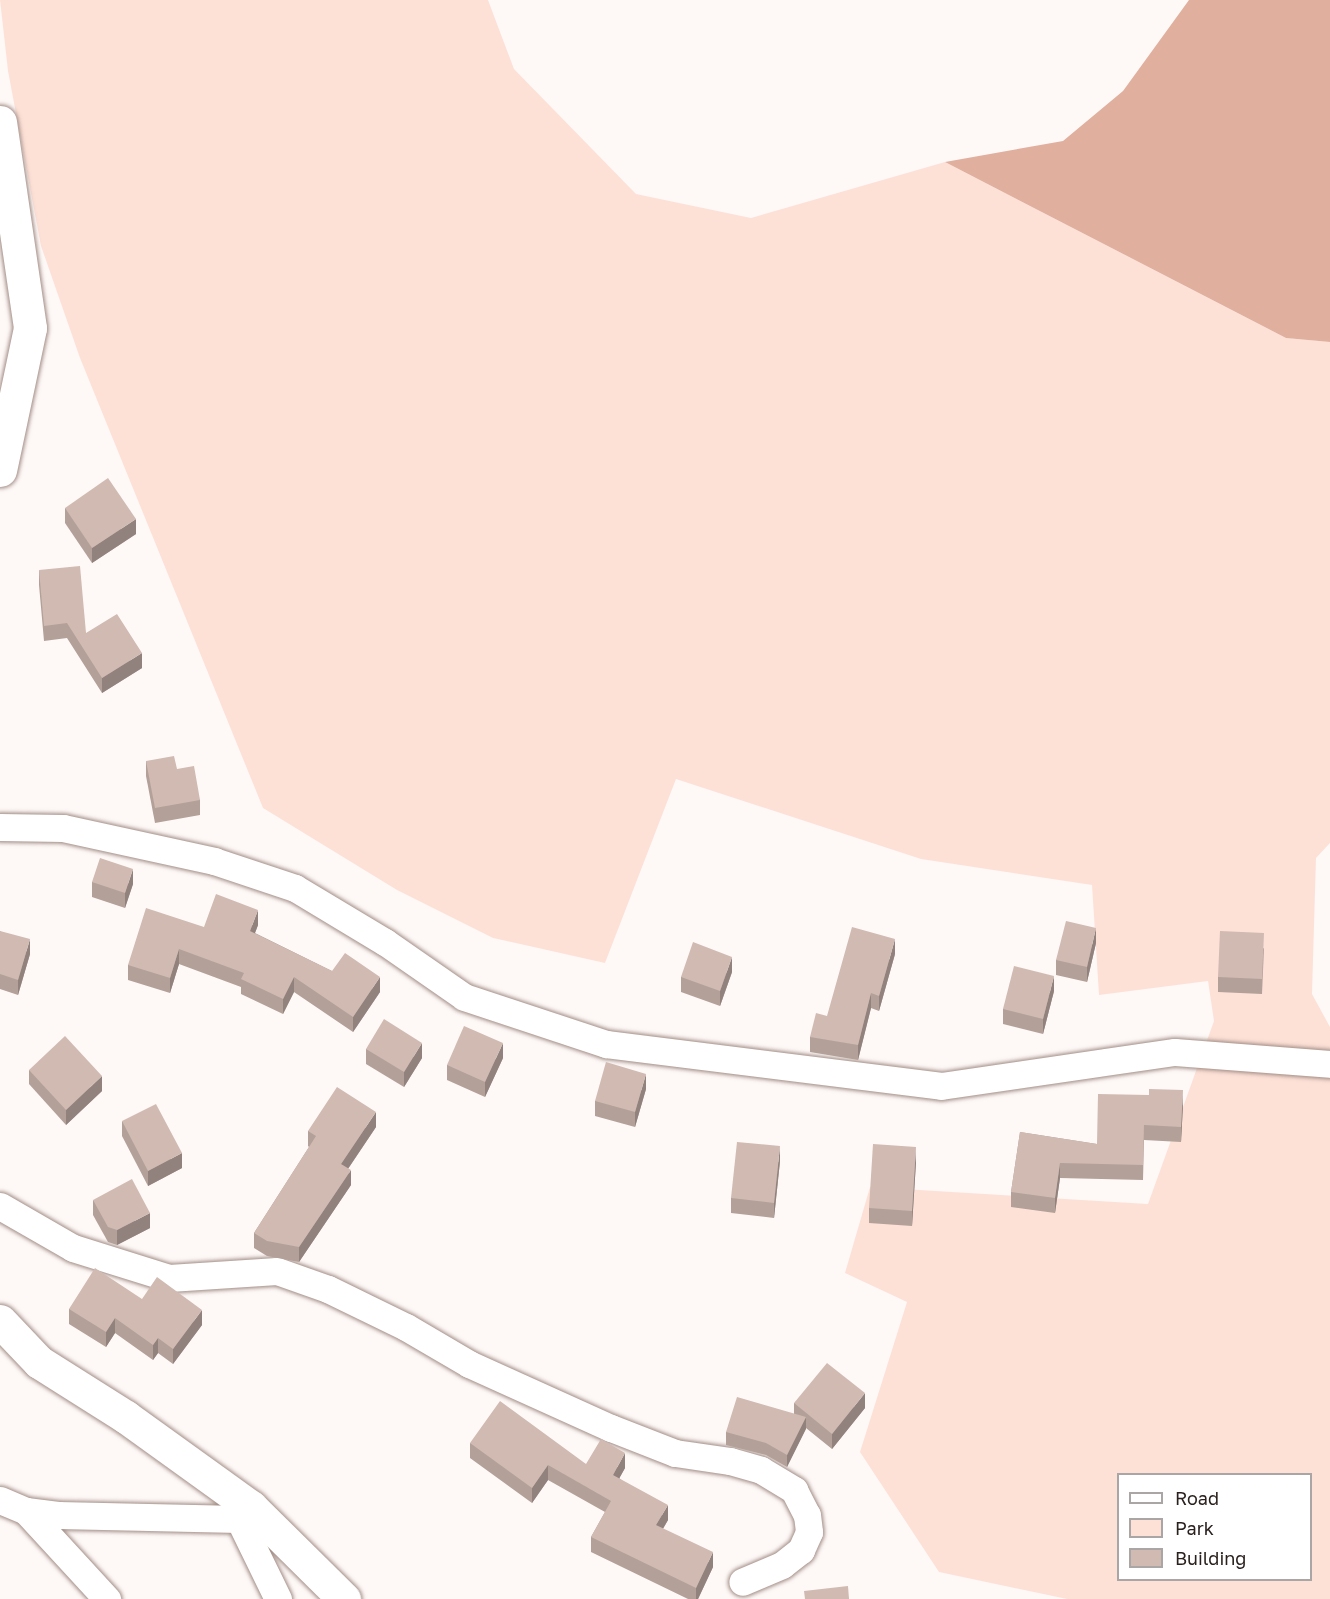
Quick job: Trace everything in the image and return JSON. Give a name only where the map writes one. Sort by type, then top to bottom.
[{"type":"street","points":[[0,122],[30,328],[0,470]]},
{"type":"street","points":[[0,827],[63,828],[214,861],[295,888],[386,942],[464,997],[606,1044],[941,1086],[1175,1052],[1330,1064]]},
{"type":"street","points":[[0,1206],[73,1248],[169,1278],[277,1271],[328,1289],[406,1327],[469,1364],[611,1428],[675,1453],[730,1461],[761,1470],[794,1490],[807,1515],[809,1532],[801,1550],[782,1565],[742,1582]]},
{"type":"street","points":[[0,1321],[39,1362],[126,1417],[245,1513],[344,1599]]},
{"type":"street","points":[[0,1500],[26,1511],[58,1515],[245,1513]]},
{"type":"street","points":[[26,1511],[107,1599]]},
{"type":"street","points":[[245,1513],[278,1599]]},
{"type":"green space","points":[[0,0],[488,0],[514,69],[636,194],[751,218],[945,162],[1286,338],[1330,342],[1330,843],[1316,858],[1312,994],[1330,1027],[1330,1599],[1067,1599],[939,1572],[860,1452],[907,1302],[845,1273],[870,1187],[1148,1204],[1214,1021],[1208,981],[1099,995],[1092,885],[921,859],[676,779],[605,963],[493,938],[397,890],[263,808],[80,358],[41,246],[8,71]]},
{"type":"shaded area","points":[[1189,0],[1330,0],[1330,342],[1286,338],[945,162],[1063,141],[1123,91]]},
{"type":"building","points":[[108,478],[136,519],[92,548],[65,508]]},
{"type":"building","points":[[80,566],[86,633],[117,614],[142,653],[102,678],[67,623],[44,626],[39,570]]},
{"type":"building","points":[[174,756],[177,769],[194,766],[200,800],[155,808],[146,761]]},
{"type":"building","points":[[100,858],[133,869],[125,893],[92,882]]},
{"type":"building","points":[[216,894],[258,910],[250,931],[332,971],[345,953],[380,977],[353,1017],[294,977],[283,999],[241,979],[244,973],[179,949],[170,978],[128,965],[146,908],[204,927]]},
{"type":"building","points":[[1066,921],[1096,928],[1087,967],[1056,960]]},
{"type":"building","points":[[852,927],[895,939],[879,996],[871,993],[858,1045],[810,1037],[816,1013],[827,1016]]},
{"type":"building","points":[[0,931],[30,939],[18,980],[0,974]]},
{"type":"building","points":[[1220,931],[1264,933],[1262,979],[1218,977]]},
{"type":"building","points":[[693,942],[732,957],[720,991],[681,977]]},
{"type":"building","points":[[1014,966],[1054,976],[1043,1019],[1003,1009]]},
{"type":"building","points":[[384,1019],[422,1043],[404,1072],[366,1049]]},
{"type":"building","points":[[464,1026],[503,1043],[485,1082],[447,1065]]},
{"type":"building","points":[[65,1036],[102,1076],[66,1110],[29,1070]]},
{"type":"building","points":[[606,1062],[646,1074],[635,1112],[595,1101]]},
{"type":"building","points":[[337,1087],[376,1112],[341,1164],[351,1170],[299,1247],[267,1241],[254,1233],[316,1136],[308,1131]]},
{"type":"building","points":[[1149,1089],[1183,1090],[1181,1127],[1144,1125],[1143,1165],[1060,1163],[1055,1198],[1011,1192],[1020,1132],[1097,1144],[1098,1094],[1149,1095]]},
{"type":"building","points":[[156,1104],[182,1153],[148,1171],[122,1121]]},
{"type":"building","points":[[737,1142],[780,1146],[774,1203],[731,1198]]},
{"type":"building","points":[[873,1144],[916,1147],[912,1211],[869,1208]]},
{"type":"building","points":[[132,1179],[150,1213],[117,1230],[108,1227],[93,1200]]},
{"type":"building","points":[[95,1268],[142,1299],[157,1277],[202,1310],[173,1349],[158,1338],[153,1345],[115,1318],[106,1332],[69,1309]]},
{"type":"building","points":[[827,1363],[865,1393],[832,1434],[794,1403]]},
{"type":"building","points":[[737,1397],[806,1417],[787,1455],[766,1443],[726,1432]]},
{"type":"building","points":[[500,1401],[586,1464],[601,1439],[625,1453],[613,1475],[668,1505],[656,1525],[713,1552],[696,1588],[591,1537],[611,1501],[548,1465],[532,1488],[470,1443]]},
{"type":"building","points":[[848,1586],[849,1599],[805,1599],[804,1591]]}]
